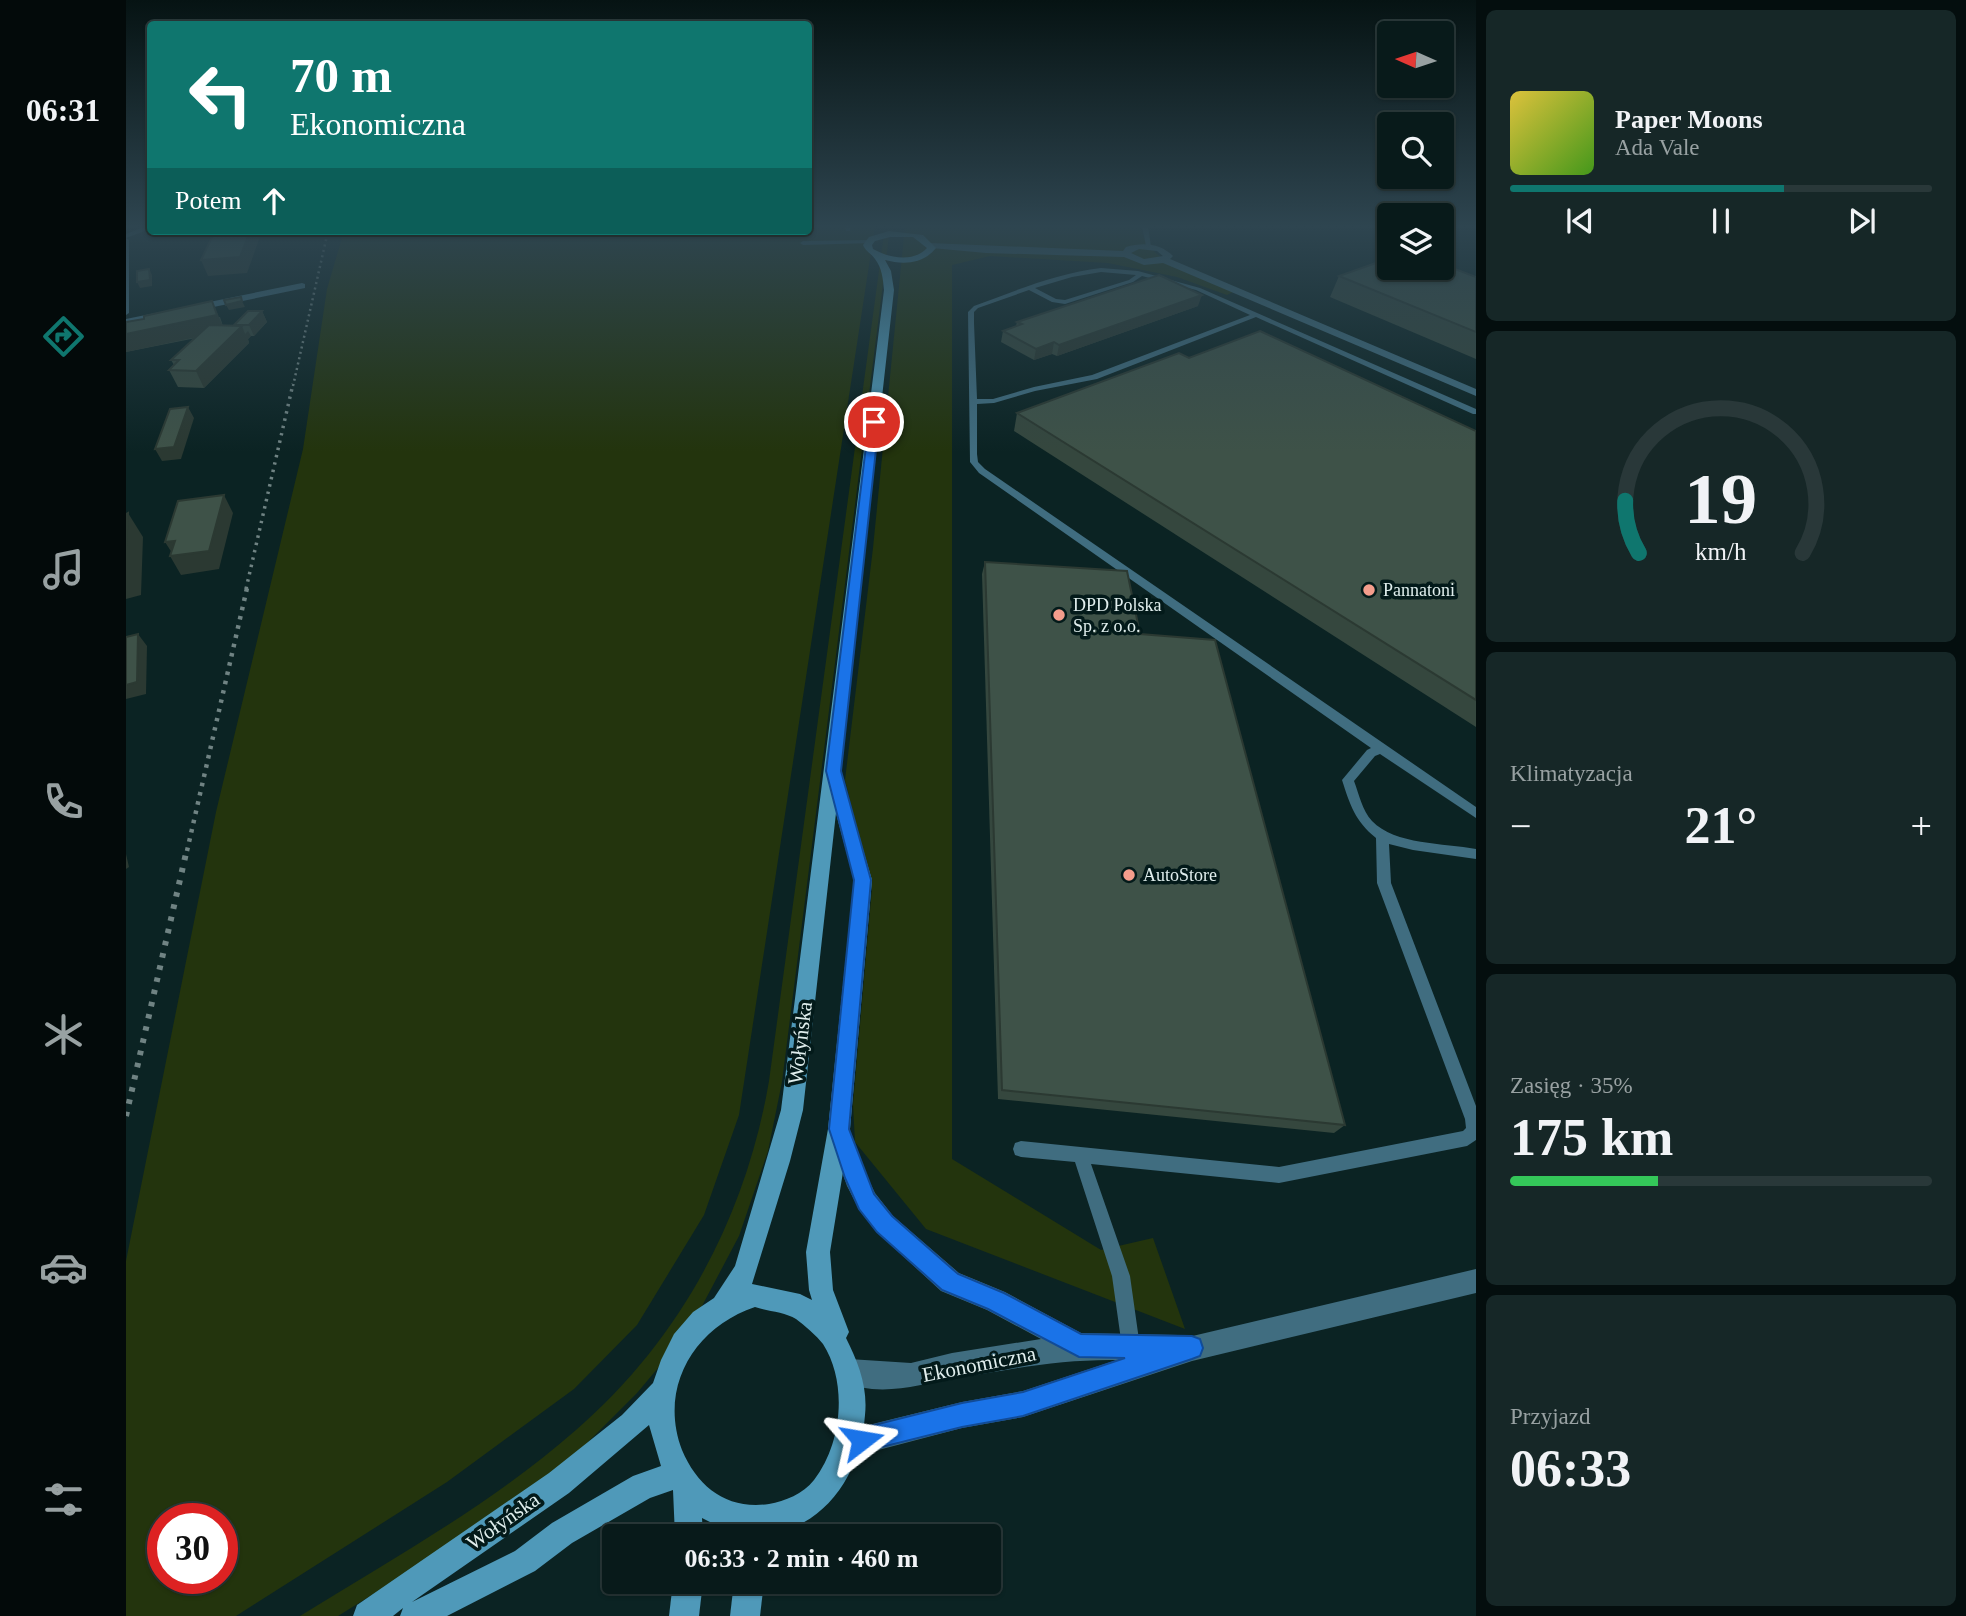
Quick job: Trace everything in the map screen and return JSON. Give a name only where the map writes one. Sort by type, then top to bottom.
[{"type":"main road","name":"Wołyńska","points":[[724,1304],[746,1272],[792,1110],[888,301]]},
{"type":"main road","name":"Wołyńska","points":[[833,771],[863,880],[839,1129],[818,1251],[821,1290],[847,1365]]},
{"type":"main road","points":[[768,1524],[737,1520],[714,1511],[694,1495],[683,1480],[664,1434],[664,1391],[673,1359],[681,1344],[700,1321],[724,1304],[755,1295],[771,1296],[801,1306],[827,1327],[847,1365],[853,1415],[842,1460],[824,1488],[779,1524]]},
{"type":"main road","name":"Wołyńska","points":[[368,1616],[411,1583],[595,1457],[642,1415],[664,1391]]},
{"type":"main road","points":[[683,1480],[688,1524]]},
{"type":"main road","points":[[415,1616],[525,1560],[562,1533],[643,1486],[683,1480]]},
{"type":"main road","points":[[684,1616],[687,1594]]},
{"type":"main road","points":[[745,1616],[748,1594]]},
{"type":"street","points":[[126,321],[224,301]]},
{"type":"street","points":[[1266,301],[1476,393]]},
{"type":"street","points":[[839,1129],[855,1178],[866,1201],[885,1224],[950,1282],[996,1301],[1079,1346]]},
{"type":"street","name":"Ekonomiczna","points":[[848,1444],[962,1415],[1023,1404],[1192,1348],[1476,1281]]},
{"type":"street","name":"Ekonomiczna","points":[[847,1365],[866,1376],[911,1376],[952,1366],[1079,1346],[1192,1348]]},
{"type":"lane","points":[[993,301],[976,307],[971,312],[973,454],[974,462],[982,471],[1476,813]]},
{"type":"lane","points":[[1228,301],[1476,412]]},
{"type":"lane","points":[[973,402],[994,401],[1034,389],[1094,377],[1258,314]]},
{"type":"lane","points":[[1380,748],[1362,762],[1348,780],[1358,814],[1366,825],[1382,836],[1419,847],[1476,855]]},
{"type":"lane","points":[[1021,1149],[1279,1175],[1467,1138],[1474,1131],[1473,1119],[1384,883],[1382,836]]},
{"type":"lane","points":[[1082,1156],[1084,1170],[1121,1276],[1131,1347]]},
{"type":"green space","points":[[325,301],[863,301],[739,1115],[704,1215],[637,1325],[574,1389],[447,1482],[236,1616],[126,1616],[126,1261],[216,812],[303,449]]},
{"type":"green space","points":[[875,301],[881,301],[782,1082],[768,1151],[739,1236],[702,1306],[663,1362],[637,1393],[586,1444],[547,1477],[415,1568],[338,1616],[300,1616],[407,1551],[511,1482],[576,1430],[647,1356],[677,1315],[726,1227],[744,1180],[769,1081]]},
{"type":"green space","points":[[898,301],[952,301],[952,1159],[1101,1250],[1153,1238],[1185,1329],[926,1229],[855,1142],[853,1105],[872,889],[845,780],[873,548]]},
{"type":"building","points":[[210,301],[217,315],[126,334],[126,322],[144,319],[144,316]]},
{"type":"building","points":[[1079,301],[1184,301],[1059,345],[1054,342],[1036,349],[1003,331],[1022,324],[1017,322]]},
{"type":"building","points":[[1401,301],[1476,301],[1476,332]]},
{"type":"building","points":[[248,311],[262,311],[249,325],[234,325]]},
{"type":"building","points":[[209,325],[242,326],[196,371],[169,370],[179,360],[171,360]]},
{"type":"building","name":"Pannatoni","points":[[1260,331],[1476,431],[1476,700],[1017,413],[1179,353],[1189,358]]},
{"type":"building","points":[[188,407],[174,447],[155,449],[170,409]]},
{"type":"building","points":[[224,495],[209,551],[170,556],[175,541],[165,542],[178,501]]},
{"type":"building","points":[[128,513],[126,546],[126,514]]},
{"type":"building","name":"AutoStore","points":[[985,562],[1127,571],[1140,634],[1215,640],[1345,1125],[1002,1090]]},
{"type":"building","points":[[138,634],[137,682],[126,685],[126,637]]},
{"type":"railway","points":[[293,386],[312,301]]},
{"type":"railway","points":[[246,589],[293,384]]},
{"type":"railway","points":[[187,851],[247,588]]},
{"type":"railway","points":[[126,1116],[187,849]]},
{"type":"place","name":"Pannatoni","points":[[1369,590]]},
{"type":"place","name":"DPD Polska Sp. z o.o.","points":[[1059,615]]},
{"type":"place","name":"AutoStore","points":[[1129,875]]},
{"type":"route","points":[[862,1440],[962,1415],[1023,1404],[1192,1348],[1079,1346],[996,1301],[950,1282],[885,1224],[866,1201],[855,1178],[839,1129],[863,880],[833,771],[874,422]]}]
